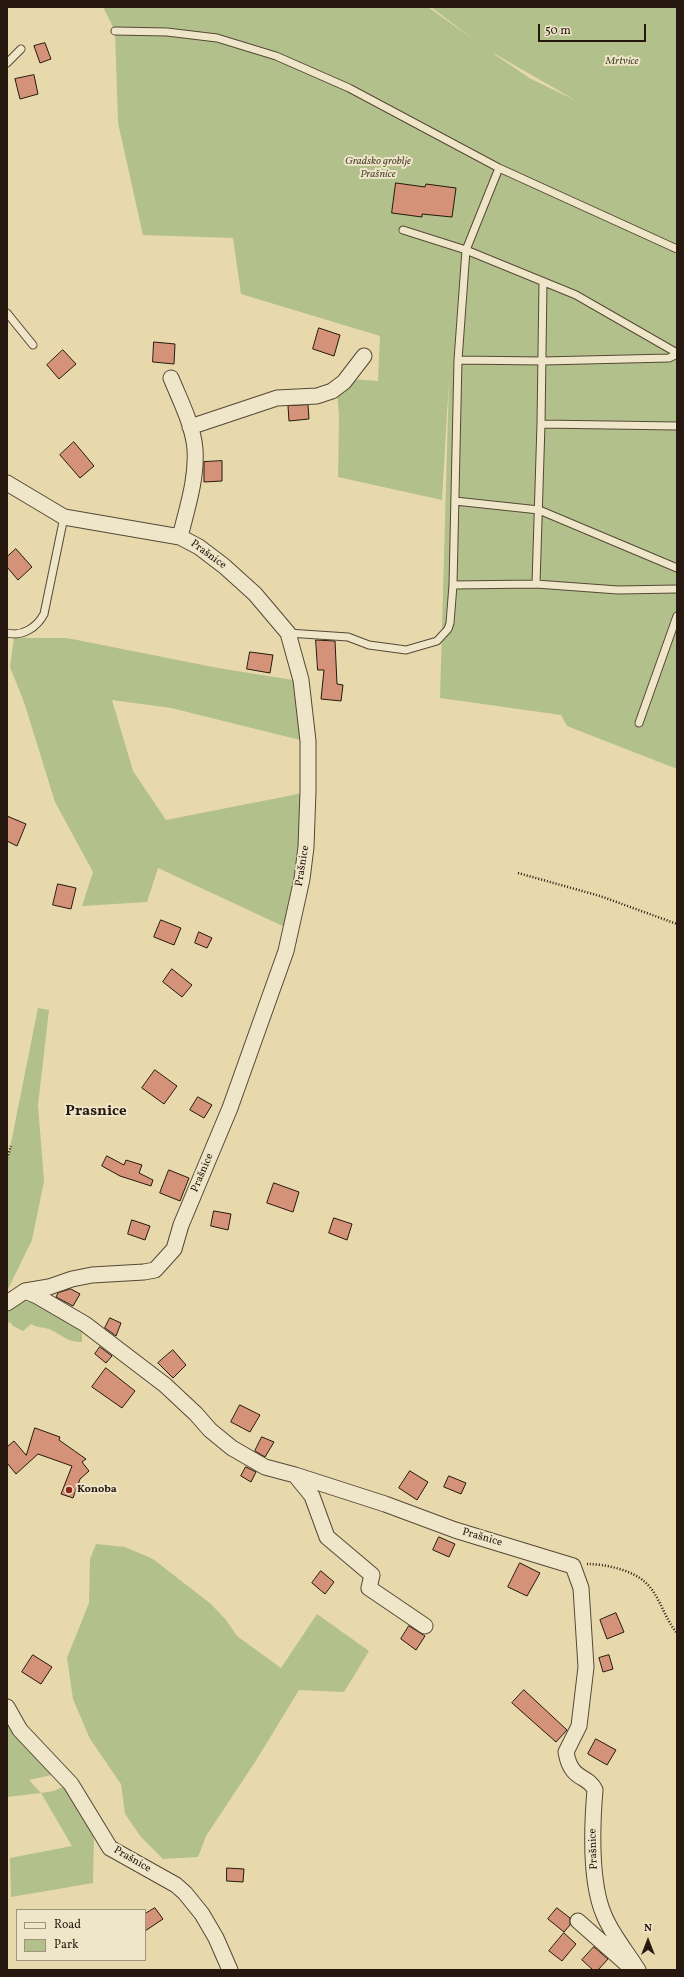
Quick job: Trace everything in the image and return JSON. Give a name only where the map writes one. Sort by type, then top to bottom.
[{"type":"street","points":[[190,427],[277,398],[317,396],[332,391],[344,382],[364,356]]},
{"type":"street","points":[[171,378],[190,427],[195,447],[194,478],[180,537]]},
{"type":"street","name":"Prašnice","points":[[7,483],[64,518],[180,537],[199,547],[224,566],[255,594],[288,633],[301,680],[308,741],[306,847],[302,879],[286,951],[230,1108],[180,1226],[174,1249],[155,1270],[92,1275],[72,1279],[49,1287],[25,1291],[7,1303]]},
{"type":"street","name":"Prašnice","points":[[25,1291],[37,1296],[85,1324],[165,1385],[196,1414],[210,1430],[232,1448],[265,1467],[386,1504],[455,1530],[573,1566],[581,1588],[586,1667],[579,1726],[568,1747],[567,1757],[573,1771],[594,1787],[593,1839],[598,1896],[603,1915],[619,1943],[637,1968]]},
{"type":"street","points":[[295,1475],[312,1496],[328,1537],[372,1575],[369,1588],[425,1626]]},
{"type":"street","name":"Prašnice","points":[[7,1708],[20,1730],[71,1784],[110,1848],[176,1885],[185,1893],[209,1926],[230,1970]]},
{"type":"street","points":[[578,1921],[630,1967],[637,1968]]},
{"type":"lane","points":[[115,31],[167,32],[217,38],[276,56],[349,88],[499,168],[677,249]]},
{"type":"lane","points":[[7,63],[21,49]]},
{"type":"lane","points":[[288,633],[348,637],[382,648],[406,650],[418,648],[437,641],[448,629],[450,623],[453,585],[458,360],[466,250],[499,168]]},
{"type":"lane","points":[[403,230],[466,250],[576,295],[677,354]]},
{"type":"lane","points":[[536,584],[543,361],[543,282]]},
{"type":"lane","points":[[7,313],[33,345]]},
{"type":"lane","points":[[458,360],[543,361],[669,358],[677,354]]},
{"type":"lane","points":[[541,424],[677,426]]},
{"type":"lane","points":[[456,501],[539,510],[677,568]]},
{"type":"lane","points":[[7,633],[23,633],[40,621],[44,614],[64,518]]},
{"type":"lane","points":[[453,585],[536,584],[618,590],[677,589]]},
{"type":"lane","points":[[639,723],[677,616]]},
{"type":"path","points":[[518,873],[600,896],[677,924]]},
{"type":"path","points":[[7,1158],[11,1146]]},
{"type":"path","points":[[573,1566],[589,1564],[608,1567],[636,1576],[646,1583],[669,1624],[677,1633]]},
{"type":"green space","name":"Gradsko groblje Prašnice","points":[[103,7],[428,7],[477,42],[431,7],[677,7],[677,769],[567,726],[561,715],[440,698],[449,379],[442,500],[338,477],[339,417],[336,378],[378,381],[380,336],[241,294],[233,238],[143,235],[118,123],[115,31]],"holes":[[[495,54],[575,100],[531,79]]]},
{"type":"green space","points":[[14,638],[67,638],[218,668],[293,680],[300,740],[171,708],[112,700],[133,771],[166,820],[303,793],[302,848],[287,928],[158,868],[147,902],[82,906],[93,872],[55,802],[24,702],[10,667]]},
{"type":"green space","points":[[38,1008],[49,1010],[38,1105],[44,1181],[32,1240],[7,1291],[7,1163]]},
{"type":"green space","points":[[11,1300],[45,1303],[82,1327],[82,1342],[72,1341],[49,1329],[31,1324],[23,1331],[13,1326],[10,1322],[7,1324],[7,1306]]},
{"type":"green space","points":[[96,1544],[125,1547],[153,1559],[211,1604],[226,1620],[237,1636],[281,1668],[317,1614],[369,1651],[344,1692],[299,1690],[257,1759],[206,1836],[198,1857],[163,1859],[141,1837],[125,1814],[121,1784],[90,1739],[73,1699],[67,1658],[89,1603],[90,1559]]},
{"type":"green space","points":[[7,1713],[56,1774],[29,1780],[41,1793],[7,1797]]},
{"type":"green space","points":[[64,1786],[94,1832],[93,1883],[11,1897],[10,1858],[72,1846],[41,1793],[54,1791]]},
{"type":"building","points":[[45,43],[51,59],[40,63],[34,46]]},
{"type":"building","points":[[34,75],[38,94],[20,99],[15,79]]},
{"type":"building","points":[[396,183],[425,187],[426,184],[456,188],[452,217],[422,214],[422,217],[392,213]]},
{"type":"building","points":[[319,328],[340,335],[334,356],[313,349]]},
{"type":"building","points":[[154,342],[175,344],[174,364],[153,362]]},
{"type":"building","points":[[63,350],[76,364],[59,379],[47,365]]},
{"type":"building","points":[[308,405],[309,419],[289,421],[288,406]]},
{"type":"building","points":[[74,442],[94,466],[80,478],[60,455]]},
{"type":"building","points":[[222,461],[222,481],[204,482],[204,462]]},
{"type":"building","points":[[16,549],[32,567],[18,580],[7,567],[7,557]]},
{"type":"building","points":[[316,640],[335,641],[337,684],[343,685],[341,701],[321,699],[324,670],[318,670]]},
{"type":"building","points":[[250,652],[273,655],[270,673],[247,669]]},
{"type":"building","points":[[7,816],[26,824],[17,846],[7,841]]},
{"type":"building","points":[[58,884],[76,888],[71,909],[53,905]]},
{"type":"building","points":[[161,920],[181,928],[174,945],[154,937]]},
{"type":"building","points":[[199,932],[212,938],[207,948],[195,943]]},
{"type":"building","points":[[172,969],[192,985],[182,997],[163,982]]},
{"type":"building","points":[[155,1070],[177,1086],[164,1104],[142,1088]]},
{"type":"building","points":[[198,1097],[212,1105],[204,1118],[190,1110]]},
{"type":"building","points":[[107,1156],[124,1165],[126,1160],[142,1165],[139,1173],[153,1180],[151,1186],[120,1176],[102,1166]]},
{"type":"building","points":[[169,1170],[189,1178],[180,1201],[160,1193]]},
{"type":"building","points":[[274,1183],[299,1192],[293,1212],[267,1203]]},
{"type":"building","points":[[214,1211],[231,1214],[228,1230],[211,1226]]},
{"type":"building","points":[[334,1218],[352,1224],[347,1240],[329,1233]]},
{"type":"building","points":[[132,1220],[150,1226],[145,1240],[128,1234]]},
{"type":"building","points":[[71,1289],[80,1294],[73,1306],[56,1297],[58,1293]]},
{"type":"building","points":[[110,1318],[121,1323],[116,1336],[105,1328]]},
{"type":"building","points":[[100,1347],[112,1356],[106,1363],[95,1354]]},
{"type":"building","points":[[173,1350],[186,1365],[173,1378],[158,1363]]},
{"type":"building","points":[[106,1368],[135,1391],[122,1408],[92,1387]]},
{"type":"building","points":[[240,1405],[260,1415],[250,1432],[231,1422]]},
{"type":"building","points":[[35,1428],[60,1437],[59,1440],[86,1459],[82,1462],[89,1471],[80,1479],[73,1498],[61,1494],[72,1466],[38,1454],[16,1474],[7,1463],[7,1447],[14,1441],[26,1455]]},
{"type":"building","points":[[262,1437],[274,1442],[265,1457],[255,1451]]},
{"type":"building","points":[[246,1467],[256,1472],[251,1482],[241,1476]]},
{"type":"building","points":[[410,1471],[428,1482],[417,1500],[399,1488]]},
{"type":"building","points":[[449,1476],[466,1483],[461,1494],[444,1487]]},
{"type":"building","points":[[439,1537],[455,1544],[449,1557],[433,1550]]},
{"type":"building","points":[[520,1563],[540,1573],[527,1596],[508,1587]]},
{"type":"building","points":[[321,1571],[334,1582],[325,1594],[312,1583]]},
{"type":"building","points":[[616,1613],[624,1632],[607,1639],[600,1620]]},
{"type":"building","points":[[409,1626],[425,1636],[416,1650],[401,1639]]},
{"type":"building","points":[[33,1655],[52,1667],[41,1684],[22,1672]]},
{"type":"building","points":[[609,1655],[613,1669],[603,1672],[599,1658]]},
{"type":"building","points":[[524,1690],[567,1730],[556,1742],[512,1703]]},
{"type":"building","points":[[596,1739],[616,1750],[607,1765],[588,1754]]},
{"type":"building","points":[[227,1868],[244,1869],[243,1882],[227,1881]]},
{"type":"building","points":[[155,1908],[163,1919],[146,1930],[146,1913]]},
{"type":"building","points":[[557,1908],[570,1918],[570,1925],[564,1932],[548,1919]]},
{"type":"building","points":[[564,1933],[576,1944],[562,1961],[549,1951]]},
{"type":"building","points":[[594,1947],[608,1959],[598,1970],[593,1970],[582,1960]]},
{"type":"place","name":"Konoba","points":[[69,1490]]},
{"type":"district","name":"Prasnice","points":[[96,1112]]},
{"type":"park label","name":"Mrtvice","points":[[622,62]]}]
